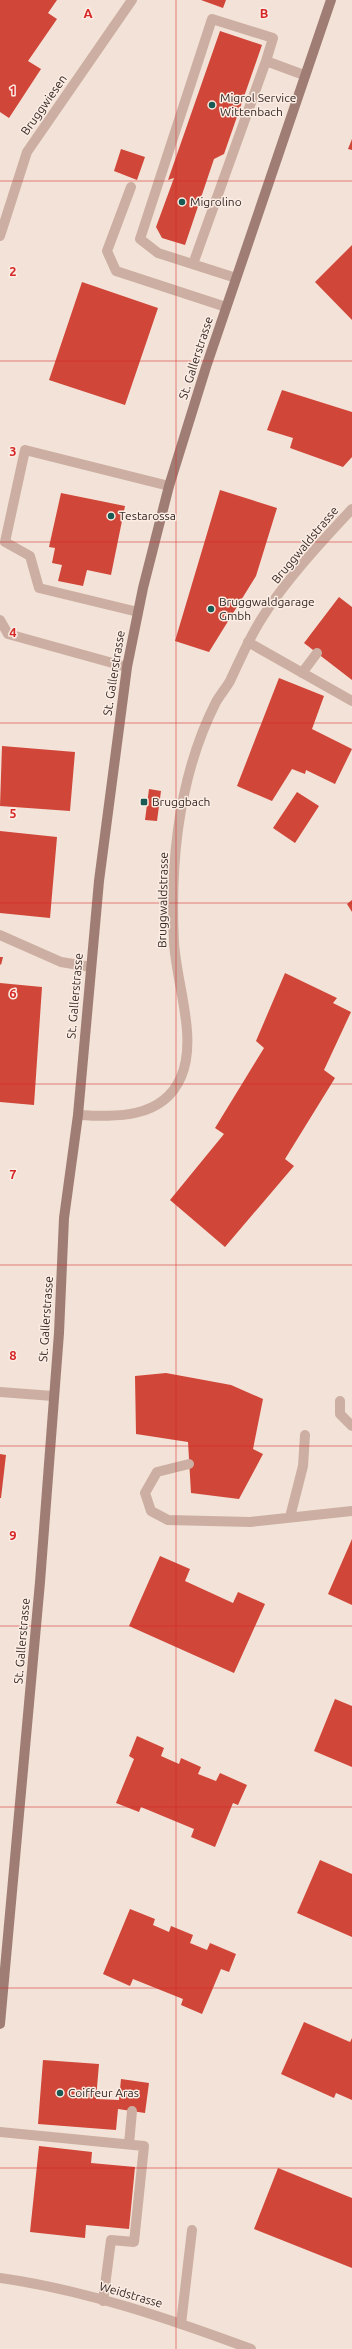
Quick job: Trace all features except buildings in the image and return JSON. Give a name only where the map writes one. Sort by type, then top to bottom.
[{"type":"main road","name":"St. Gallerstrasse","points":[[0,2024],[40,1582],[64,1218],[78,1115],[91,967],[108,805],[127,667],[138,612],[169,486],[226,307],[304,74],[331,0]]},
{"type":"street","name":"Bruggwiesen","points":[[0,236],[27,152],[132,0]]},
{"type":"street","points":[[193,264],[266,62],[273,38],[212,19],[140,239],[158,254],[236,278]]},
{"type":"street","points":[[266,62],[304,74]]},
{"type":"street","points":[[130,187],[107,251],[116,272],[226,307]]},
{"type":"street","points":[[138,612],[39,588],[30,556],[5,542],[25,450],[169,486]]},
{"type":"street","name":"Bruggwaldstrasse","points":[[78,1115],[135,1114],[152,1108],[168,1096],[181,1079],[188,1058],[187,1034],[174,943],[174,863],[179,827],[189,778],[200,740],[216,702],[229,682],[262,617],[352,509]]},
{"type":"street","points":[[0,620],[4,632],[127,667]]},
{"type":"street","points":[[248,642],[352,700]]},
{"type":"street","points":[[302,673],[317,652]]},
{"type":"street","points":[[0,934],[61,962],[91,967]]},
{"type":"street","points":[[0,1392],[53,1396]]},
{"type":"street","points":[[340,1401],[340,1414],[352,1426]]},
{"type":"street","points":[[290,1518],[303,1466],[305,1435]]},
{"type":"street","points":[[189,1464],[157,1472],[145,1493],[152,1511],[168,1520],[250,1522],[352,1511]]},
{"type":"street","points":[[129,2144],[132,2111]]},
{"type":"street","points":[[0,2132],[144,2146],[134,2242],[111,2240],[103,2301]]},
{"type":"street","points":[[181,2324],[192,2230]]},
{"type":"street","name":"Weidstrasse","points":[[0,2278],[41,2284],[103,2301],[181,2324],[251,2349]]},
{"type":"place","name":"Migrol Service Wittenbach","points":[[212,105]]},
{"type":"place","name":"Migrolino","points":[[182,202]]},
{"type":"place","name":"Testarossa","points":[[111,516]]},
{"type":"place","name":"Bruggwaldgarage Gmbh","points":[[211,609]]},
{"type":"place","name":"Bruggbach","points":[[144,802]]},
{"type":"place","name":"Coiffeur Aras","points":[[60,2093]]}]
